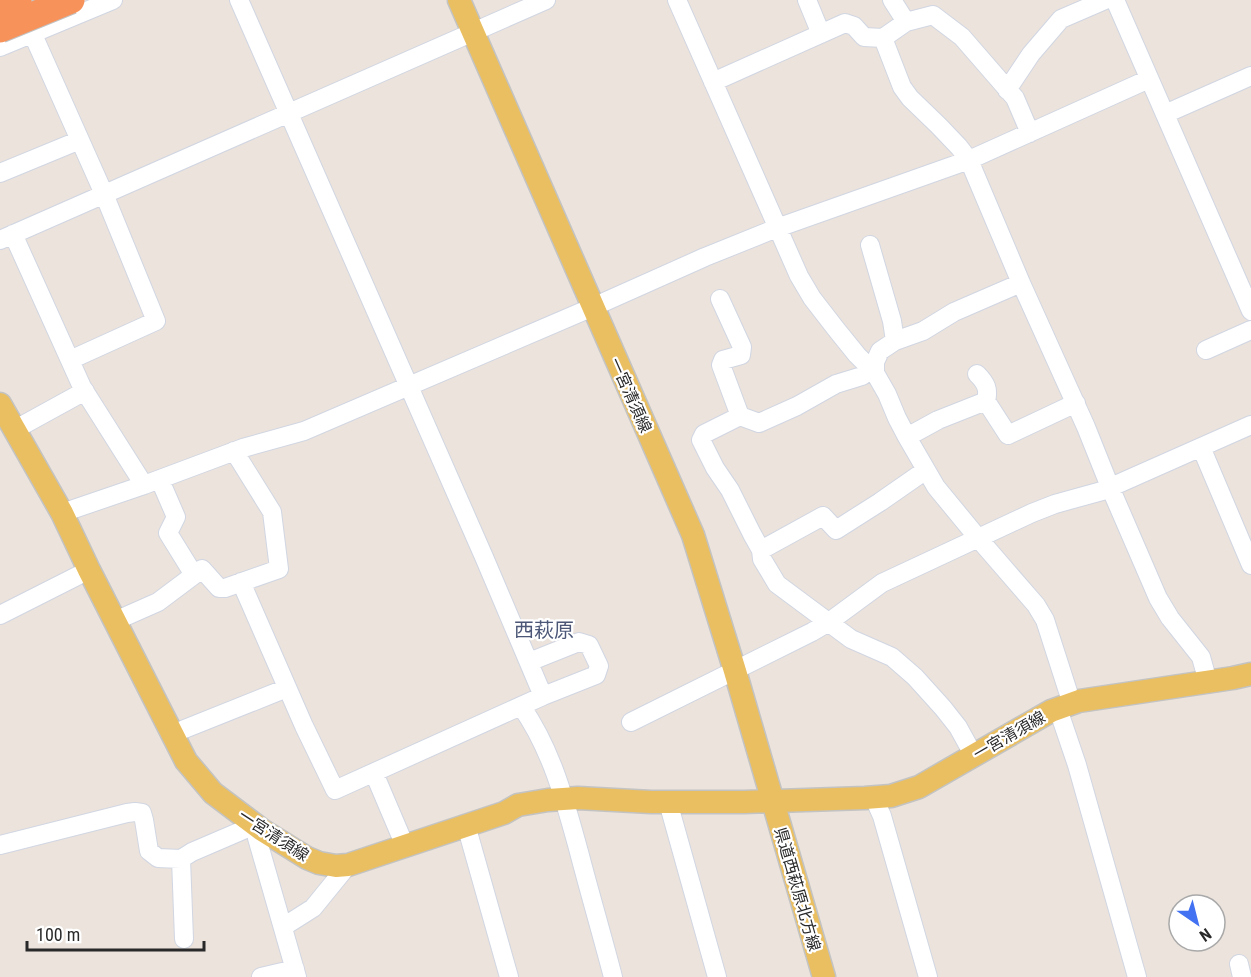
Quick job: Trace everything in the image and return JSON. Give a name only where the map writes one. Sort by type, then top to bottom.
[{"type":"highway","points":[[0,8],[18,0]]},
{"type":"highway","points":[[0,29],[72,0]]},
{"type":"main road","name":"一宮清須線","points":[[459,0],[693,535],[772,802]]},
{"type":"main road","name":"一宮清須線","points":[[0,404],[62,513],[186,761],[213,793],[258,827],[319,863],[336,866],[348,865],[504,813],[518,805],[548,800],[578,798],[668,802],[772,802],[891,796],[919,787],[1051,711],[1079,701],[1251,674]]},
{"type":"main road","name":"県道西萩原北方線","points":[[772,802],[824,977]]},
{"type":"street","points":[[18,0],[104,194],[156,321],[70,360]]},
{"type":"street","points":[[0,46],[113,0]]},
{"type":"street","points":[[238,0],[543,696]]},
{"type":"street","points":[[194,575],[168,532],[176,517],[85,391],[7,237],[546,0]]},
{"type":"street","points":[[677,0],[798,276],[812,298],[857,355],[874,371],[887,393],[897,418],[936,486],[1036,605],[1045,620],[1077,765],[1137,977]]},
{"type":"street","points":[[807,0],[821,34]]},
{"type":"street","points":[[892,0],[906,22]]},
{"type":"street","points":[[1007,90],[1031,54],[1061,19],[1106,0]]},
{"type":"street","points":[[1115,0],[1249,300]]},
{"type":"street","points":[[713,82],[845,23],[854,26],[864,37],[883,38],[906,22],[933,15],[962,37],[1015,98],[1030,133]]},
{"type":"street","points":[[883,38],[902,87],[969,160],[1158,598],[1170,618],[1201,657],[1208,682]]},
{"type":"street","points":[[1165,114],[1251,76]]},
{"type":"street","points":[[62,513],[152,483],[234,451],[304,432],[705,257],[777,228],[969,160],[1149,79]]},
{"type":"street","points":[[0,173],[80,140]]},
{"type":"street","points":[[870,245],[892,321],[895,341]]},
{"type":"street","points":[[874,371],[880,351],[895,341],[923,331],[954,312],[1021,284]]},
{"type":"street","points":[[720,298],[742,347],[741,355],[723,360],[721,365],[740,416]]},
{"type":"street","points":[[1206,350],[1251,330]]},
{"type":"street","points":[[874,371],[836,384],[798,406],[759,423],[740,416],[704,434],[701,440],[715,468],[730,490],[761,550],[762,559],[777,584],[851,639],[891,657],[915,677],[953,720],[974,756]]},
{"type":"street","points":[[977,374],[986,385],[988,393],[986,401],[1008,435],[1076,404]]},
{"type":"street","points":[[14,430],[85,391]]},
{"type":"street","points":[[907,436],[938,420],[986,401]]},
{"type":"street","points":[[631,722],[812,632],[882,583],[1040,510],[1102,491],[1251,425]]},
{"type":"street","points":[[1201,447],[1251,565]]},
{"type":"street","points":[[115,621],[158,602],[202,569],[219,588],[225,588],[279,569],[272,512],[234,451]]},
{"type":"street","points":[[761,550],[823,516],[836,530],[926,470]]},
{"type":"street","points":[[0,615],[89,570]]},
{"type":"street","points":[[241,582],[304,726],[335,790],[543,696],[596,675],[599,666],[589,645],[579,642],[529,663]]},
{"type":"street","points":[[172,734],[287,688]]},
{"type":"street","points":[[521,706],[543,741],[565,799],[613,977]]},
{"type":"street","points":[[374,773],[405,846]]},
{"type":"street","points":[[874,798],[882,816],[928,977]]},
{"type":"street","points":[[668,802],[717,977]]},
{"type":"street","points":[[0,845],[135,812],[142,813],[148,851],[158,858],[181,860],[192,852],[258,827],[257,838],[296,973],[261,977]]},
{"type":"street","points":[[466,825],[509,977]]},
{"type":"street","points":[[181,860],[184,939]]},
{"type":"street","points":[[283,927],[313,908],[348,865]]},
{"type":"district","name":"西萩原","points":[[544,630]]}]
